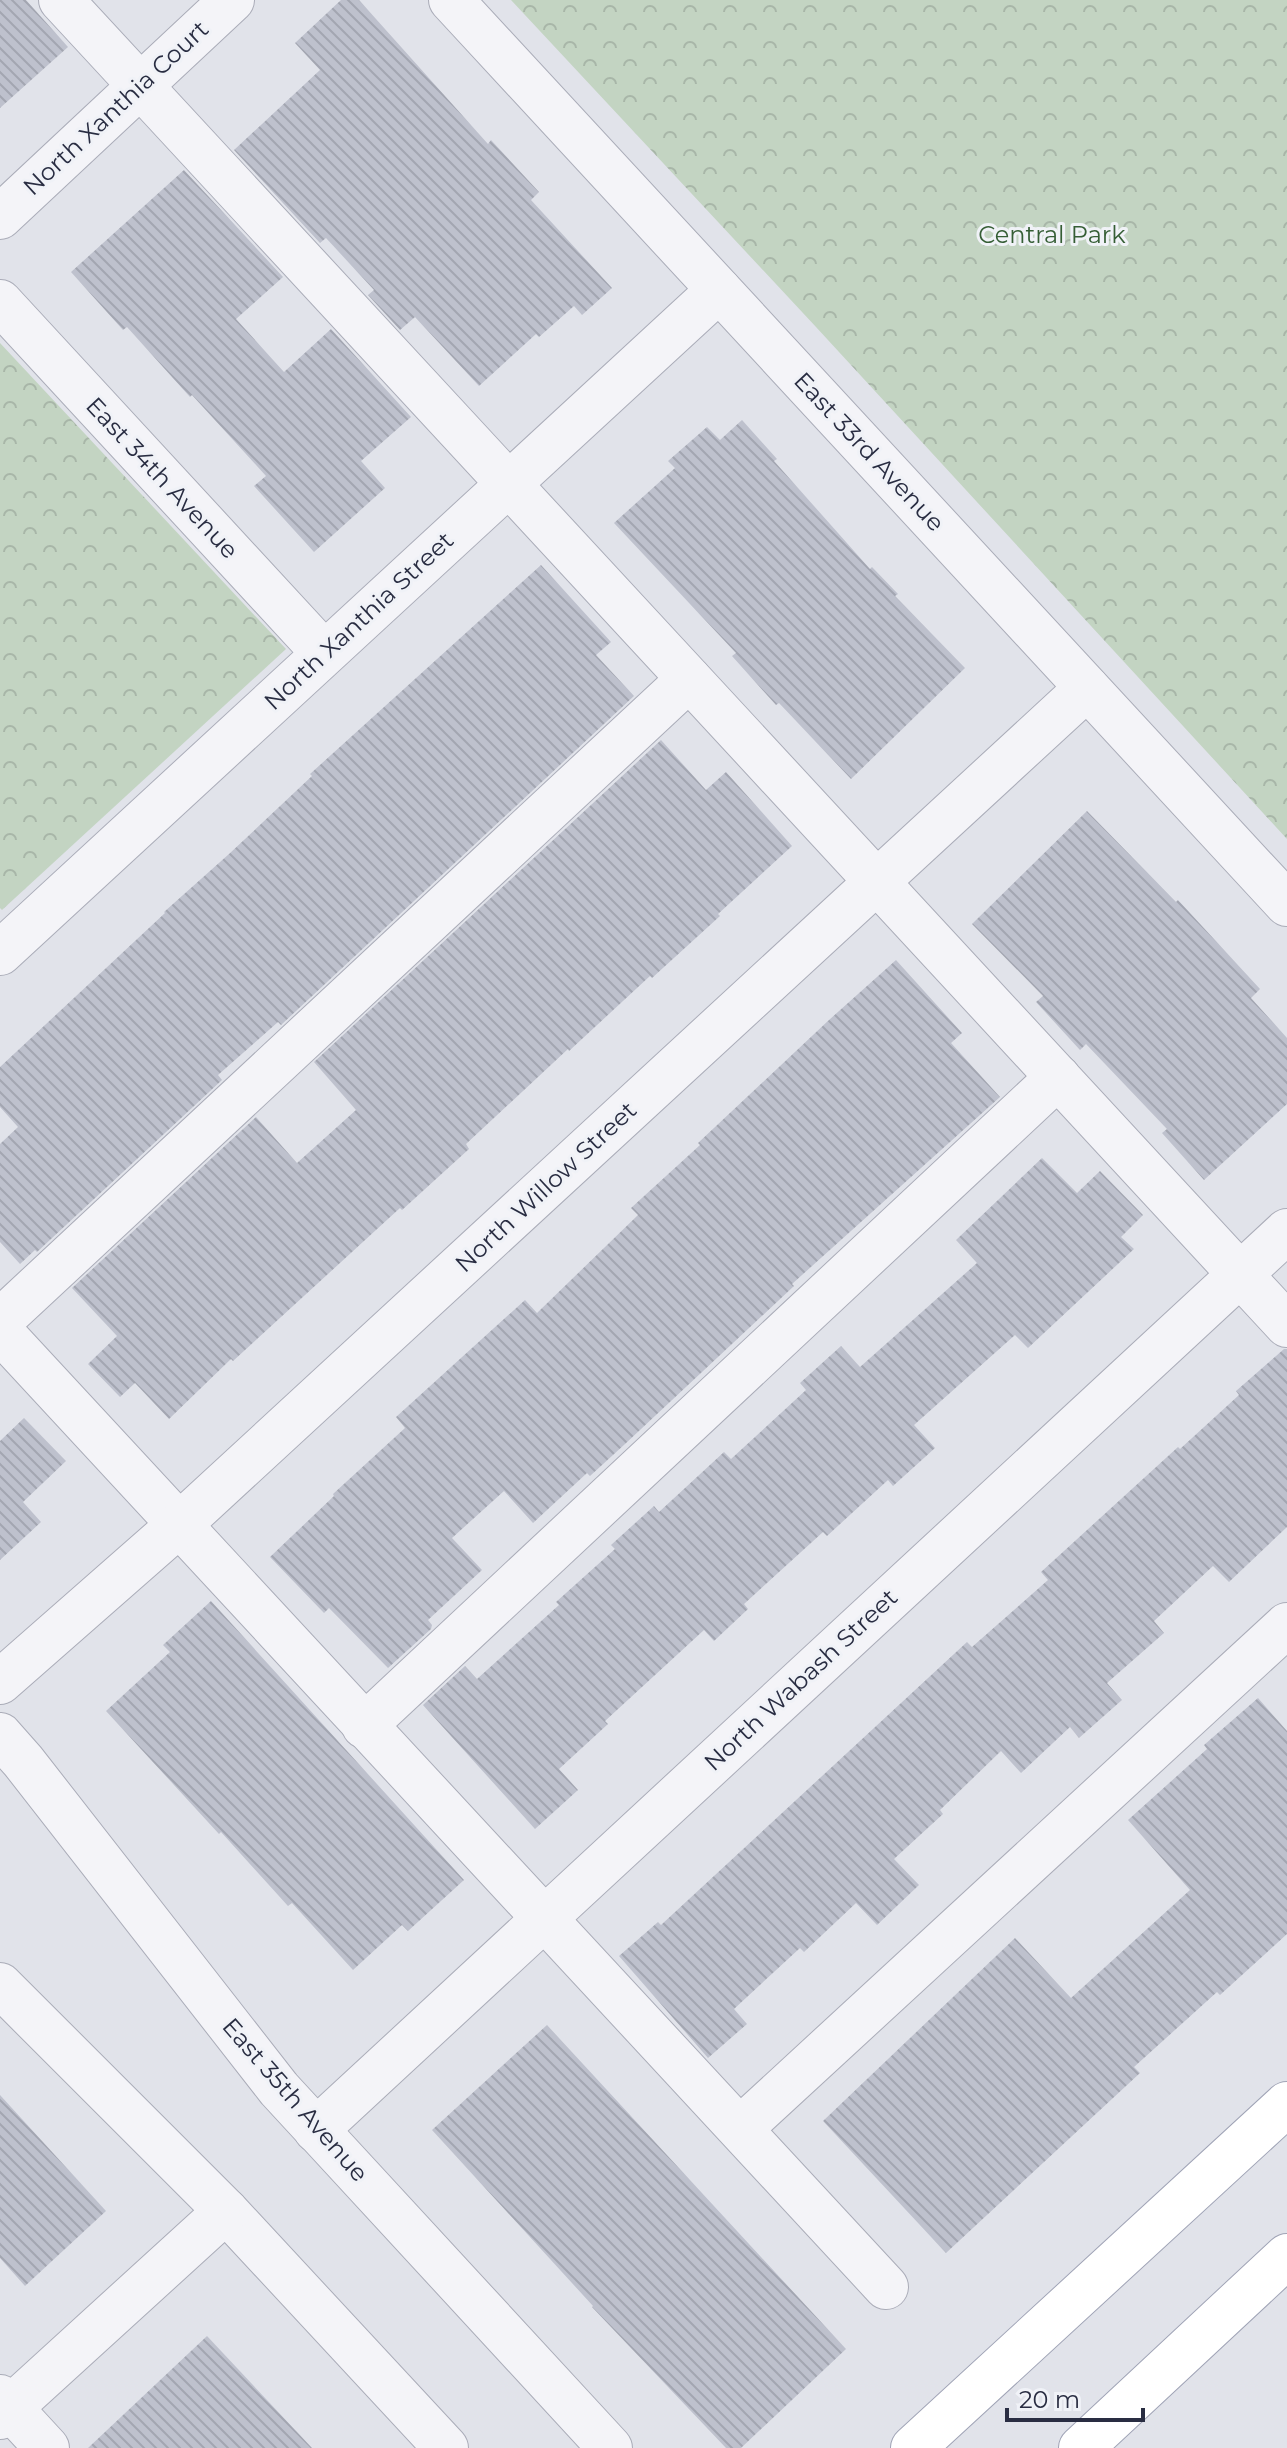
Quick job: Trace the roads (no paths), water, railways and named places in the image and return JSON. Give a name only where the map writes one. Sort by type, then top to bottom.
[{"type":"main road","points":[[913,2448],[1287,2104]]},
{"type":"main road","points":[[1081,2448],[1287,2256]]},
{"type":"street","points":[[61,0],[1287,1325]]},
{"type":"street","name":"North Xanthia Court","points":[[0,217],[232,0]]},
{"type":"street","name":"East 33rd Avenue","points":[[451,0],[1287,904]]},
{"type":"street","name":"North Xanthia Street","points":[[1,951],[719,290]]},
{"type":"street","name":"East 34th Avenue","points":[[0,302],[324,653]]},
{"type":"street","points":[[0,1321],[689,679]]},
{"type":"street","name":"North Willow Street","points":[[0,1682],[180,1524],[1087,688]]},
{"type":"street","points":[[364,1726],[1058,1077]]},
{"type":"street","name":"North Wabash Street","points":[[316,2130],[1287,1231]]},
{"type":"street","points":[[0,1331],[886,2287]]},
{"type":"street","points":[[741,2128],[1287,1625]]},
{"type":"street","name":"East 35th Avenue","points":[[0,1735],[279,2089],[610,2448]]},
{"type":"street","points":[[0,1985],[226,2211],[446,2448]]},
{"type":"street","points":[[47,2448],[3,2407],[226,2211]]},
{"type":"park label","name":"Central Park","points":[[1052,235]]}]
